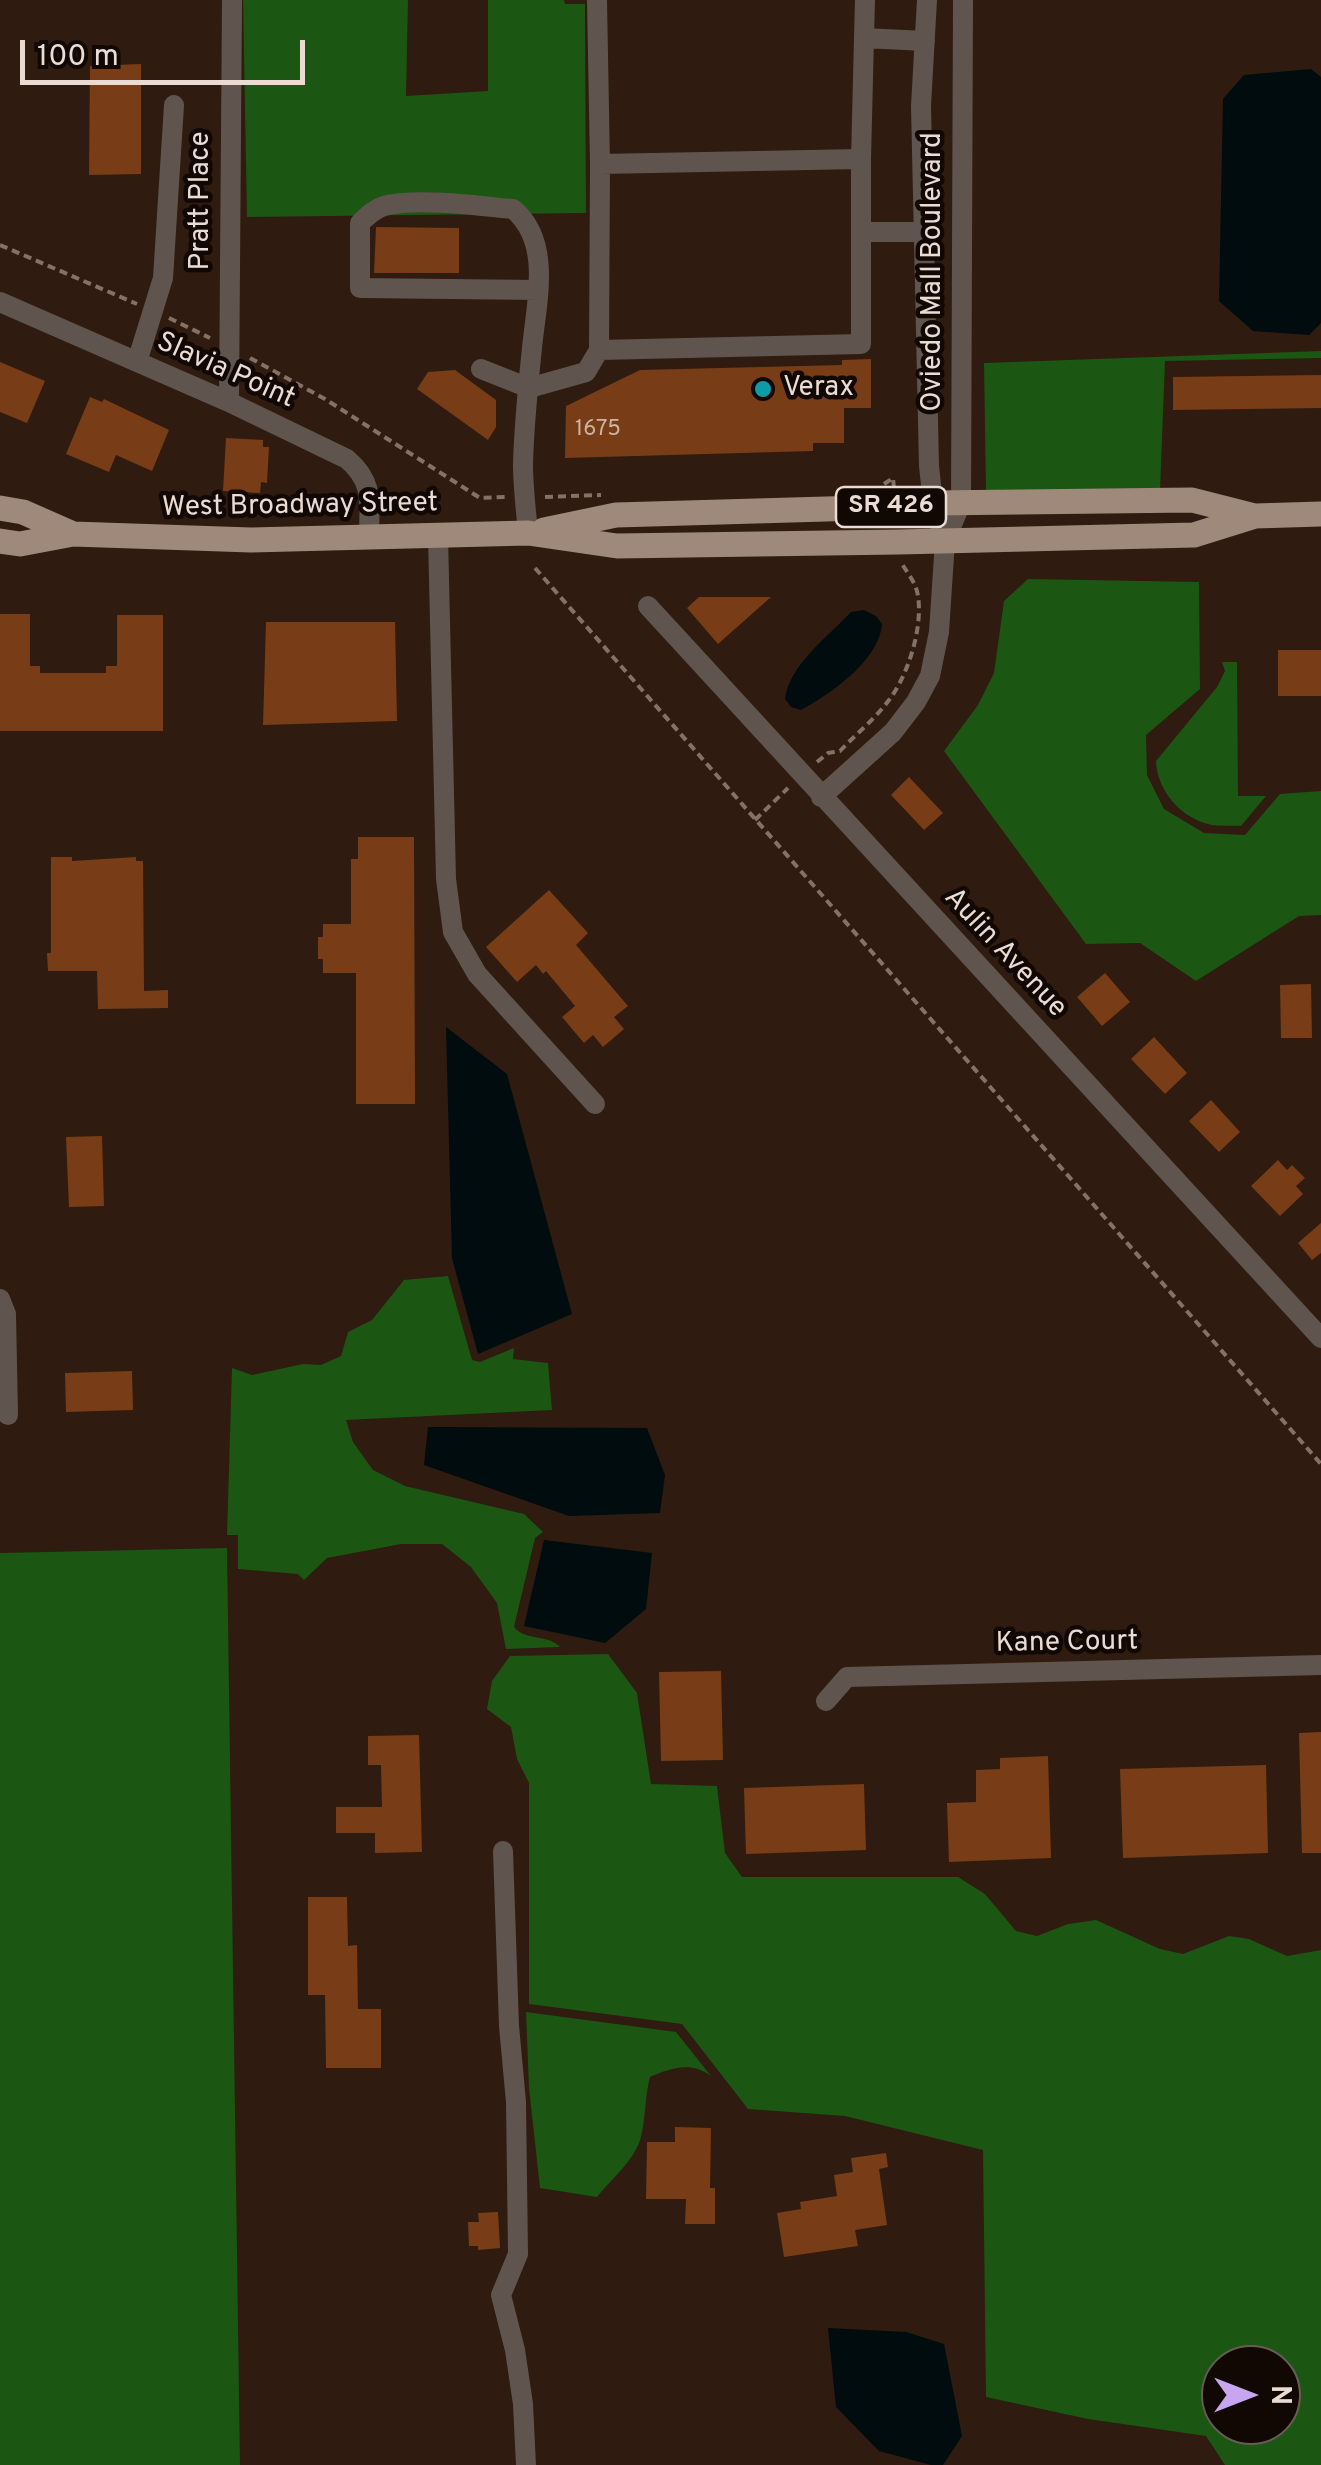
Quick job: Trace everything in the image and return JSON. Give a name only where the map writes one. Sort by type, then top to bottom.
[{"type":"main road","name":"West Broadway Street","points":[[0,541],[20,544],[73,534],[158,539],[528,533],[616,514],[934,503],[1192,500],[1255,516]]},
{"type":"main road","name":"West Broadway Street","points":[[0,508],[23,512],[73,534]]},
{"type":"main road","name":"West Broadway Street","points":[[528,533],[616,546],[944,541],[1194,535],[1255,516],[1321,514]]},
{"type":"street","name":"Pratt Place","points":[[229,402],[232,0]]},
{"type":"street","points":[[480,369],[528,388],[586,372],[599,350],[597,0]]},
{"type":"street","points":[[599,350],[861,344],[865,0]]},
{"type":"street","name":"Oviedo Mall Boulevard","points":[[822,798],[893,732],[916,702],[930,676],[939,632],[944,541],[929,466],[924,232],[922,106],[927,0]]},
{"type":"street","name":"Oviedo Mall Boulevard","points":[[944,541],[961,503],[963,0]]},
{"type":"street","points":[[864,38],[924,42]]},
{"type":"street","points":[[137,362],[163,278],[174,105]]},
{"type":"street","points":[[600,164],[861,159]]},
{"type":"street","points":[[528,533],[523,465],[538,290],[538,262],[531,230],[514,209],[394,204],[373,210],[360,222],[360,288],[538,290]]},
{"type":"street","points":[[861,232],[924,232]]},
{"type":"street","name":"Slavia Point","points":[[0,302],[347,458],[363,473],[368,487],[369,538]]},
{"type":"street","points":[[438,536],[446,879],[453,932],[477,974],[595,1104]]},
{"type":"street","name":"Aulin Avenue","points":[[648,606],[1321,1338]]},
{"type":"street","points":[[0,1299],[6,1314],[8,1415]]},
{"type":"street","name":"Kane Court","points":[[826,1700],[848,1676],[1321,1665]]},
{"type":"street","points":[[503,1850],[509,2026],[516,2102],[518,2254],[501,2295],[520,2386],[526,2465]]},
{"type":"path","points":[[480,498],[512,497]]},
{"type":"path","points":[[815,764],[828,753],[840,751],[890,699],[907,666],[918,622],[918,596],[911,576],[901,566]]},
{"type":"path","points":[[534,568],[1321,1464]]},
{"type":"path","points":[[755,820],[796,780]]},
{"type":"green space","points":[[243,0],[408,0],[406,96],[488,91],[488,0],[564,0],[565,4],[585,4],[586,213],[247,217]]},
{"type":"green space","points":[[1321,351],[1321,358],[1165,361],[1160,491],[986,493],[984,363]]},
{"type":"green space","points":[[1028,579],[1199,582],[1200,689],[1146,735],[1147,775],[1164,809],[1204,833],[1245,835],[1280,794],[1321,791],[1321,915],[1299,916],[1196,981],[1140,943],[1086,944],[944,751],[978,705],[994,673],[1004,601]]},
{"type":"green space","points":[[1222,662],[1237,662],[1238,796],[1266,796],[1241,826],[1208,824],[1188,815],[1172,801],[1157,772],[1156,761],[1217,687],[1225,671]]},
{"type":"green space","points":[[448,1276],[472,1360],[480,1362],[514,1348],[513,1359],[548,1363],[552,1410],[346,1420],[353,1442],[373,1470],[405,1486],[524,1514],[543,1532],[535,1538],[514,1627],[560,1647],[506,1649],[497,1603],[471,1567],[442,1544],[401,1544],[327,1558],[304,1580],[298,1574],[238,1569],[238,1535],[227,1535],[232,1368],[252,1375],[303,1364],[321,1365],[341,1356],[348,1332],[372,1320],[404,1280]]},
{"type":"green space","points":[[227,1548],[240,2465],[0,2465],[0,1553]]},
{"type":"green space","points":[[608,1654],[637,1693],[651,1784],[717,1786],[725,1853],[742,1877],[958,1877],[985,1894],[1016,1931],[1037,1936],[1068,1924],[1096,1920],[1160,1949],[1183,1954],[1229,1936],[1249,1939],[1287,1956],[1321,1950],[1321,2465],[1225,2465],[1212,2445],[1301,2445],[1301,2345],[1201,2345],[1201,2435],[1088,2419],[986,2397],[983,2150],[845,2116],[748,2109],[682,2024],[529,2004],[529,1783],[517,1759],[511,1727],[487,1709],[492,1681],[510,1656]]},
{"type":"green space","points":[[526,2012],[676,2032],[711,2076],[688,2067],[650,2077],[640,2141],[630,2159],[597,2197],[540,2188],[529,2088]]},
{"type":"shaded area","points":[[1311,69],[1321,77],[1321,323],[1309,335],[1253,331],[1219,301],[1223,99],[1244,75]]},
{"type":"shaded area","points":[[864,610],[882,624],[879,638],[863,663],[801,710],[791,707],[785,699],[788,686],[802,663],[851,612]]},
{"type":"shaded area","points":[[446,1027],[507,1074],[572,1314],[478,1354],[452,1258]]},
{"type":"shaded area","points":[[428,1427],[647,1428],[665,1475],[660,1513],[569,1516],[424,1465]]},
{"type":"shaded area","points":[[544,1540],[652,1553],[646,1609],[605,1643],[524,1626]]},
{"type":"shaded area","points":[[828,2328],[906,2332],[944,2344],[962,2436],[943,2465],[879,2451],[836,2407]]},
{"type":"building","points":[[141,64],[141,174],[89,175],[90,66]]},
{"type":"building","points":[[376,227],[459,228],[459,273],[374,273]]},
{"type":"building","name":"Verax","points":[[871,359],[871,408],[844,408],[844,443],[813,443],[813,451],[565,458],[566,406],[640,370],[842,365],[842,360]]},
{"type":"building","points":[[0,362],[45,381],[27,423],[0,412]]},
{"type":"building","points":[[455,370],[496,400],[496,427],[488,440],[417,389],[428,372]]},
{"type":"building","points":[[1321,375],[1321,408],[1173,410],[1173,377]]},
{"type":"building","points":[[90,397],[102,402],[104,399],[169,430],[152,471],[116,455],[109,472],[66,454]]},
{"type":"building","points":[[226,438],[263,440],[263,447],[269,447],[267,483],[261,482],[260,493],[223,491]]},
{"type":"building","points":[[699,597],[771,597],[718,644],[687,608]]},
{"type":"building","points":[[0,614],[30,614],[30,666],[40,666],[40,673],[106,673],[106,666],[117,666],[117,615],[163,615],[163,731],[0,731]]},
{"type":"building","points":[[266,622],[395,622],[397,721],[263,725]]},
{"type":"building","points":[[1278,650],[1321,650],[1321,696],[1278,696]]},
{"type":"building","points":[[909,777],[943,813],[924,830],[891,795]]},
{"type":"building","points":[[358,837],[414,837],[415,1104],[356,1104],[356,973],[323,973],[323,959],[318,959],[318,937],[323,937],[323,924],[351,924],[351,859],[358,859]]},
{"type":"building","points":[[51,857],[72,857],[72,861],[136,857],[136,861],[143,861],[144,991],[168,990],[168,1008],[98,1009],[97,971],[48,971]]},
{"type":"building","points":[[549,890],[588,933],[576,945],[628,1006],[614,1017],[624,1029],[603,1047],[593,1035],[584,1043],[562,1017],[575,1006],[546,971],[543,974],[536,965],[517,982],[486,947]]},
{"type":"building","points":[[1105,973],[1130,1002],[1102,1026],[1077,997]]},
{"type":"building","points":[[1311,984],[1312,1038],[1281,1038],[1280,985]]},
{"type":"building","points":[[1154,1037],[1187,1073],[1165,1094],[1131,1059]]},
{"type":"building","points":[[1211,1100],[1240,1132],[1219,1152],[1189,1121]]},
{"type":"building","points":[[102,1136],[104,1206],[69,1207],[66,1137]]},
{"type":"building","points":[[1278,1160],[1287,1170],[1292,1165],[1305,1178],[1296,1186],[1303,1194],[1280,1216],[1251,1186]]},
{"type":"building","points":[[1321,1223],[1321,1253],[1312,1260],[1298,1243]]},
{"type":"building","points":[[132,1371],[133,1410],[66,1412],[65,1373]]},
{"type":"building","points":[[721,1671],[723,1760],[661,1761],[659,1672]]},
{"type":"building","points":[[1321,1732],[1321,1853],[1302,1853],[1299,1733]]},
{"type":"building","points":[[419,1735],[422,1852],[375,1853],[375,1833],[336,1833],[336,1807],[382,1807],[381,1765],[368,1765],[368,1736]]},
{"type":"building","points":[[1048,1756],[1051,1858],[949,1862],[947,1803],[976,1802],[976,1770],[1000,1769],[1000,1758]]},
{"type":"building","points":[[1266,1765],[1268,1853],[1123,1858],[1120,1769]]},
{"type":"building","points":[[864,1784],[866,1850],[746,1854],[744,1788]]},
{"type":"building","points":[[308,1897],[347,1897],[348,1946],[357,1945],[358,2009],[381,2009],[381,2068],[326,2068],[325,1995],[308,1995]]},
{"type":"building","points":[[675,2127],[711,2128],[710,2188],[715,2188],[715,2224],[685,2224],[686,2199],[646,2199],[647,2142],[675,2142]]},
{"type":"building","points":[[886,2153],[888,2167],[879,2169],[887,2225],[855,2230],[858,2246],[784,2257],[777,2213],[801,2209],[800,2202],[837,2196],[834,2175],[853,2172],[851,2158]]},
{"type":"building","points":[[498,2212],[500,2248],[478,2250],[478,2246],[469,2246],[468,2222],[479,2222],[478,2213]]},
{"type":"place","name":"Verax","points":[[763,389]]}]
